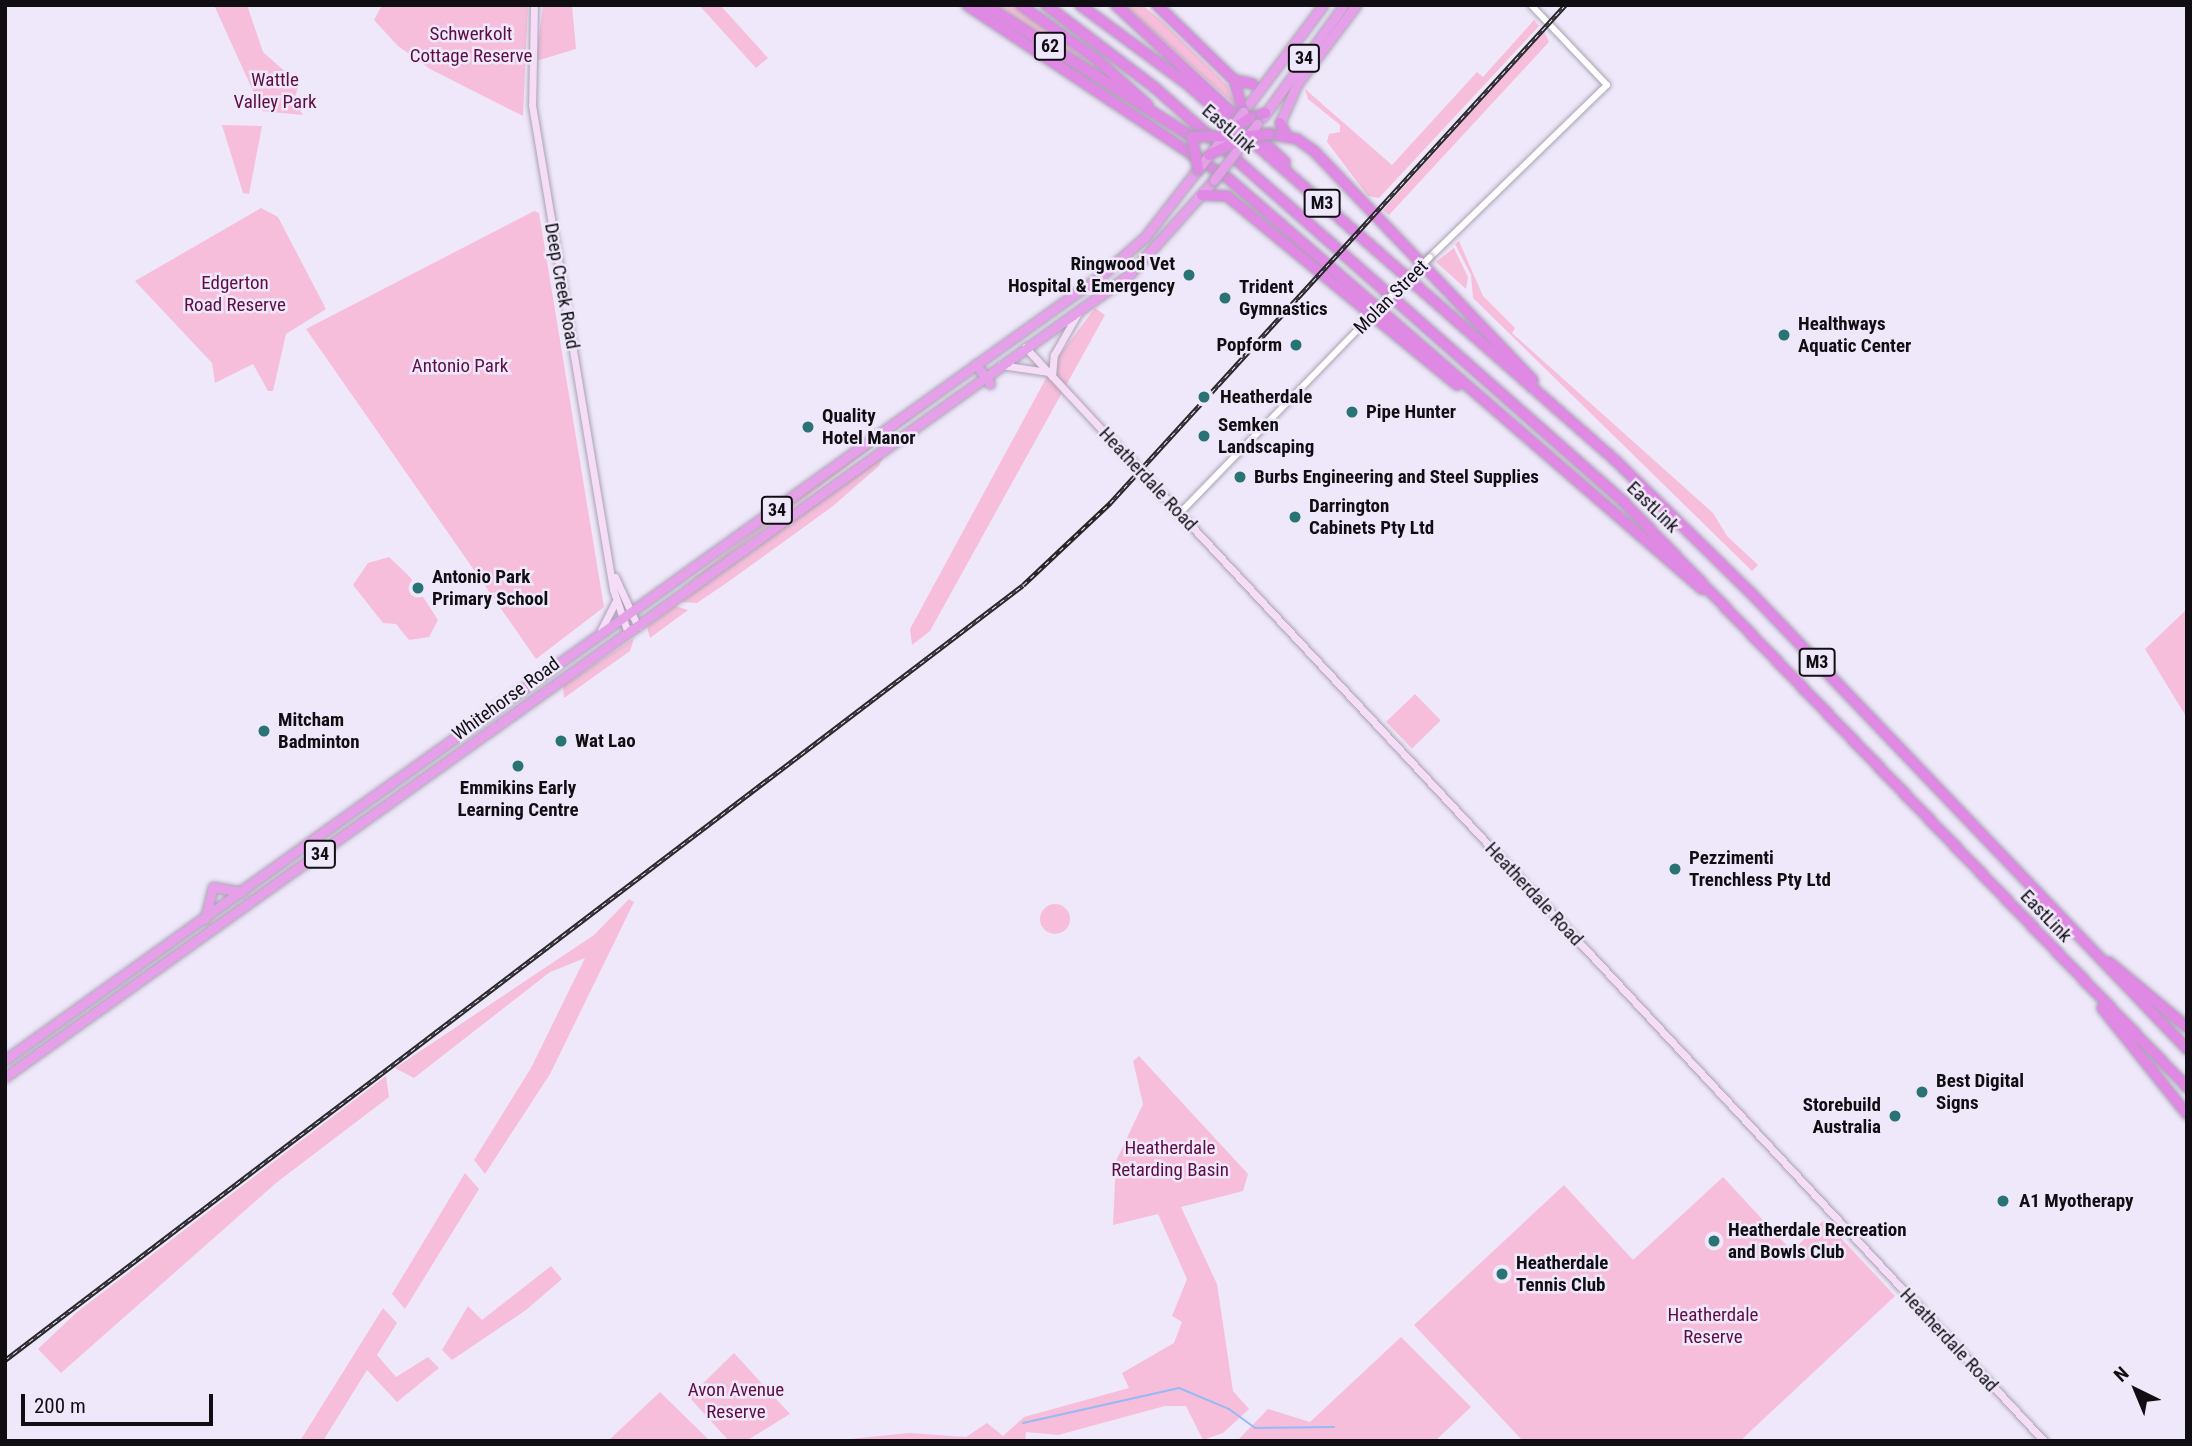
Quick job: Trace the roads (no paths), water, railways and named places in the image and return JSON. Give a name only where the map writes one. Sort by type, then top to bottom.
[{"type":"highway","points":[[967,5],[1230,180],[1505,421],[1740,621]]},
{"type":"highway","name":"62","points":[[985,5],[1176,130],[1192,137],[1224,136]]},
{"type":"highway","points":[[1021,5],[1096,59],[1160,118]]},
{"type":"highway","name":"EastLink","points":[[1046,5],[1144,79],[1520,407],[1740,621],[2187,1087]]},
{"type":"highway","name":"EastLink","points":[[1080,5],[1187,84],[1562,411],[1751,593],[2063,924],[2187,1049]]},
{"type":"highway","points":[[1116,5],[1421,290]]},
{"type":"highway","points":[[1157,5],[1234,80],[1248,120],[1244,138],[1236,152]]},
{"type":"highway","name":"34","points":[[1248,120],[1266,80],[1323,5]]},
{"type":"highway","name":"34","points":[[1265,113],[1344,5]]},
{"type":"highway","points":[[1287,136],[1280,123],[1297,84],[1356,5]]},
{"type":"highway","points":[[1234,80],[1253,84],[1266,80]]},
{"type":"highway","points":[[1224,136],[1248,120],[1265,113]]},
{"type":"highway","points":[[1209,155],[1244,138],[1269,134],[1287,136],[1314,151],[1562,411]]},
{"type":"highway","name":"34","points":[[1014,337],[1134,250],[1224,136]]},
{"type":"highway","points":[[1192,137],[1198,169]]},
{"type":"highway","name":"34","points":[[1026,347],[1155,252],[1236,152]]},
{"type":"highway","points":[[1202,195],[1227,196],[1310,270],[1505,421]]},
{"type":"highway","points":[[1014,337],[1026,347]]},
{"type":"highway","name":"Whitehorse Road","points":[[5,1060],[590,644],[1014,337]]},
{"type":"highway","name":"Whitehorse Road","points":[[5,1077],[987,380],[999,365],[1026,347]]},
{"type":"highway","points":[[976,364],[987,380]]},
{"type":"highway","points":[[205,919],[213,887],[242,892]]},
{"type":"highway","points":[[2063,924],[2187,1027]]},
{"type":"highway","points":[[2062,959],[2187,1114]]},
{"type":"main road","name":"Deep Creek Road","points":[[534,5],[532,105],[611,564],[615,602],[638,627]]},
{"type":"main road","points":[[999,365],[1051,375],[1054,355],[1082,308]]},
{"type":"main road","name":"Heatherdale Road","points":[[1026,347],[2043,1441]]},
{"type":"main road","name":"Deep Creek Road","points":[[611,564],[627,617],[628,633]]},
{"type":"main road","points":[[590,644],[611,620],[615,602]]},
{"type":"street","name":"Molan Street","points":[[1180,513],[1364,323],[1607,85],[1531,5]]},
{"type":"waterway","points":[[1023,1423],[1179,1388],[1229,1409],[1255,1428],[1334,1427]]},
{"type":"railway","points":[[5,1360],[1023,585],[1110,503],[1565,5]]},
{"type":"place","name":"Ringwood Vet Hospital & Emergency","points":[[1189,275]]},
{"type":"place","name":"Trident Gymnastics","points":[[1225,298]]},
{"type":"place","name":"Healthways Aquatic Center","points":[[1784,335]]},
{"type":"place","name":"Popform","points":[[1296,345]]},
{"type":"place","name":"Heatherdale","points":[[1204,397]]},
{"type":"place","name":"Pipe Hunter","points":[[1352,412]]},
{"type":"place","name":"Quality Hotel Manor","points":[[808,427]]},
{"type":"place","name":"Semken Landscaping","points":[[1204,436]]},
{"type":"place","name":"Burbs Engineering and Steel Supplies","points":[[1240,477]]},
{"type":"place","name":"Darrington Cabinets Pty Ltd","points":[[1295,517]]},
{"type":"place","name":"Antonio Park Primary School","points":[[418,588]]},
{"type":"place","name":"Mitcham Badminton","points":[[264,731]]},
{"type":"place","name":"Wat Lao","points":[[561,741]]},
{"type":"place","name":"Emmikins Early Learning Centre","points":[[518,766]]},
{"type":"place","name":"Pezzimenti Trenchless Pty Ltd","points":[[1675,869]]},
{"type":"place","name":"Best Digital Signs","points":[[1922,1092]]},
{"type":"place","name":"Storebuild Australia","points":[[1895,1116]]},
{"type":"place","name":"A1 Myotherapy","points":[[2003,1201]]},
{"type":"place","name":"Heatherdale Recreation and Bowls Club","points":[[1714,1241]]},
{"type":"place","name":"Heatherdale Tennis Club","points":[[1502,1274]]},
{"type":"park label","name":"Schwerkolt Cottage Reserve","points":[[471,45]]},
{"type":"park label","name":"Wattle Valley Park","points":[[275,91]]},
{"type":"park label","name":"Edgerton Road Reserve","points":[[235,294]]},
{"type":"park label","name":"Antonio Park","points":[[460,366]]},
{"type":"park label","name":"Heatherdale Retarding Basin","points":[[1170,1159]]},
{"type":"park label","name":"Heatherdale Reserve","points":[[1713,1326]]},
{"type":"park label","name":"Avon Avenue Reserve","points":[[736,1401]]}]
